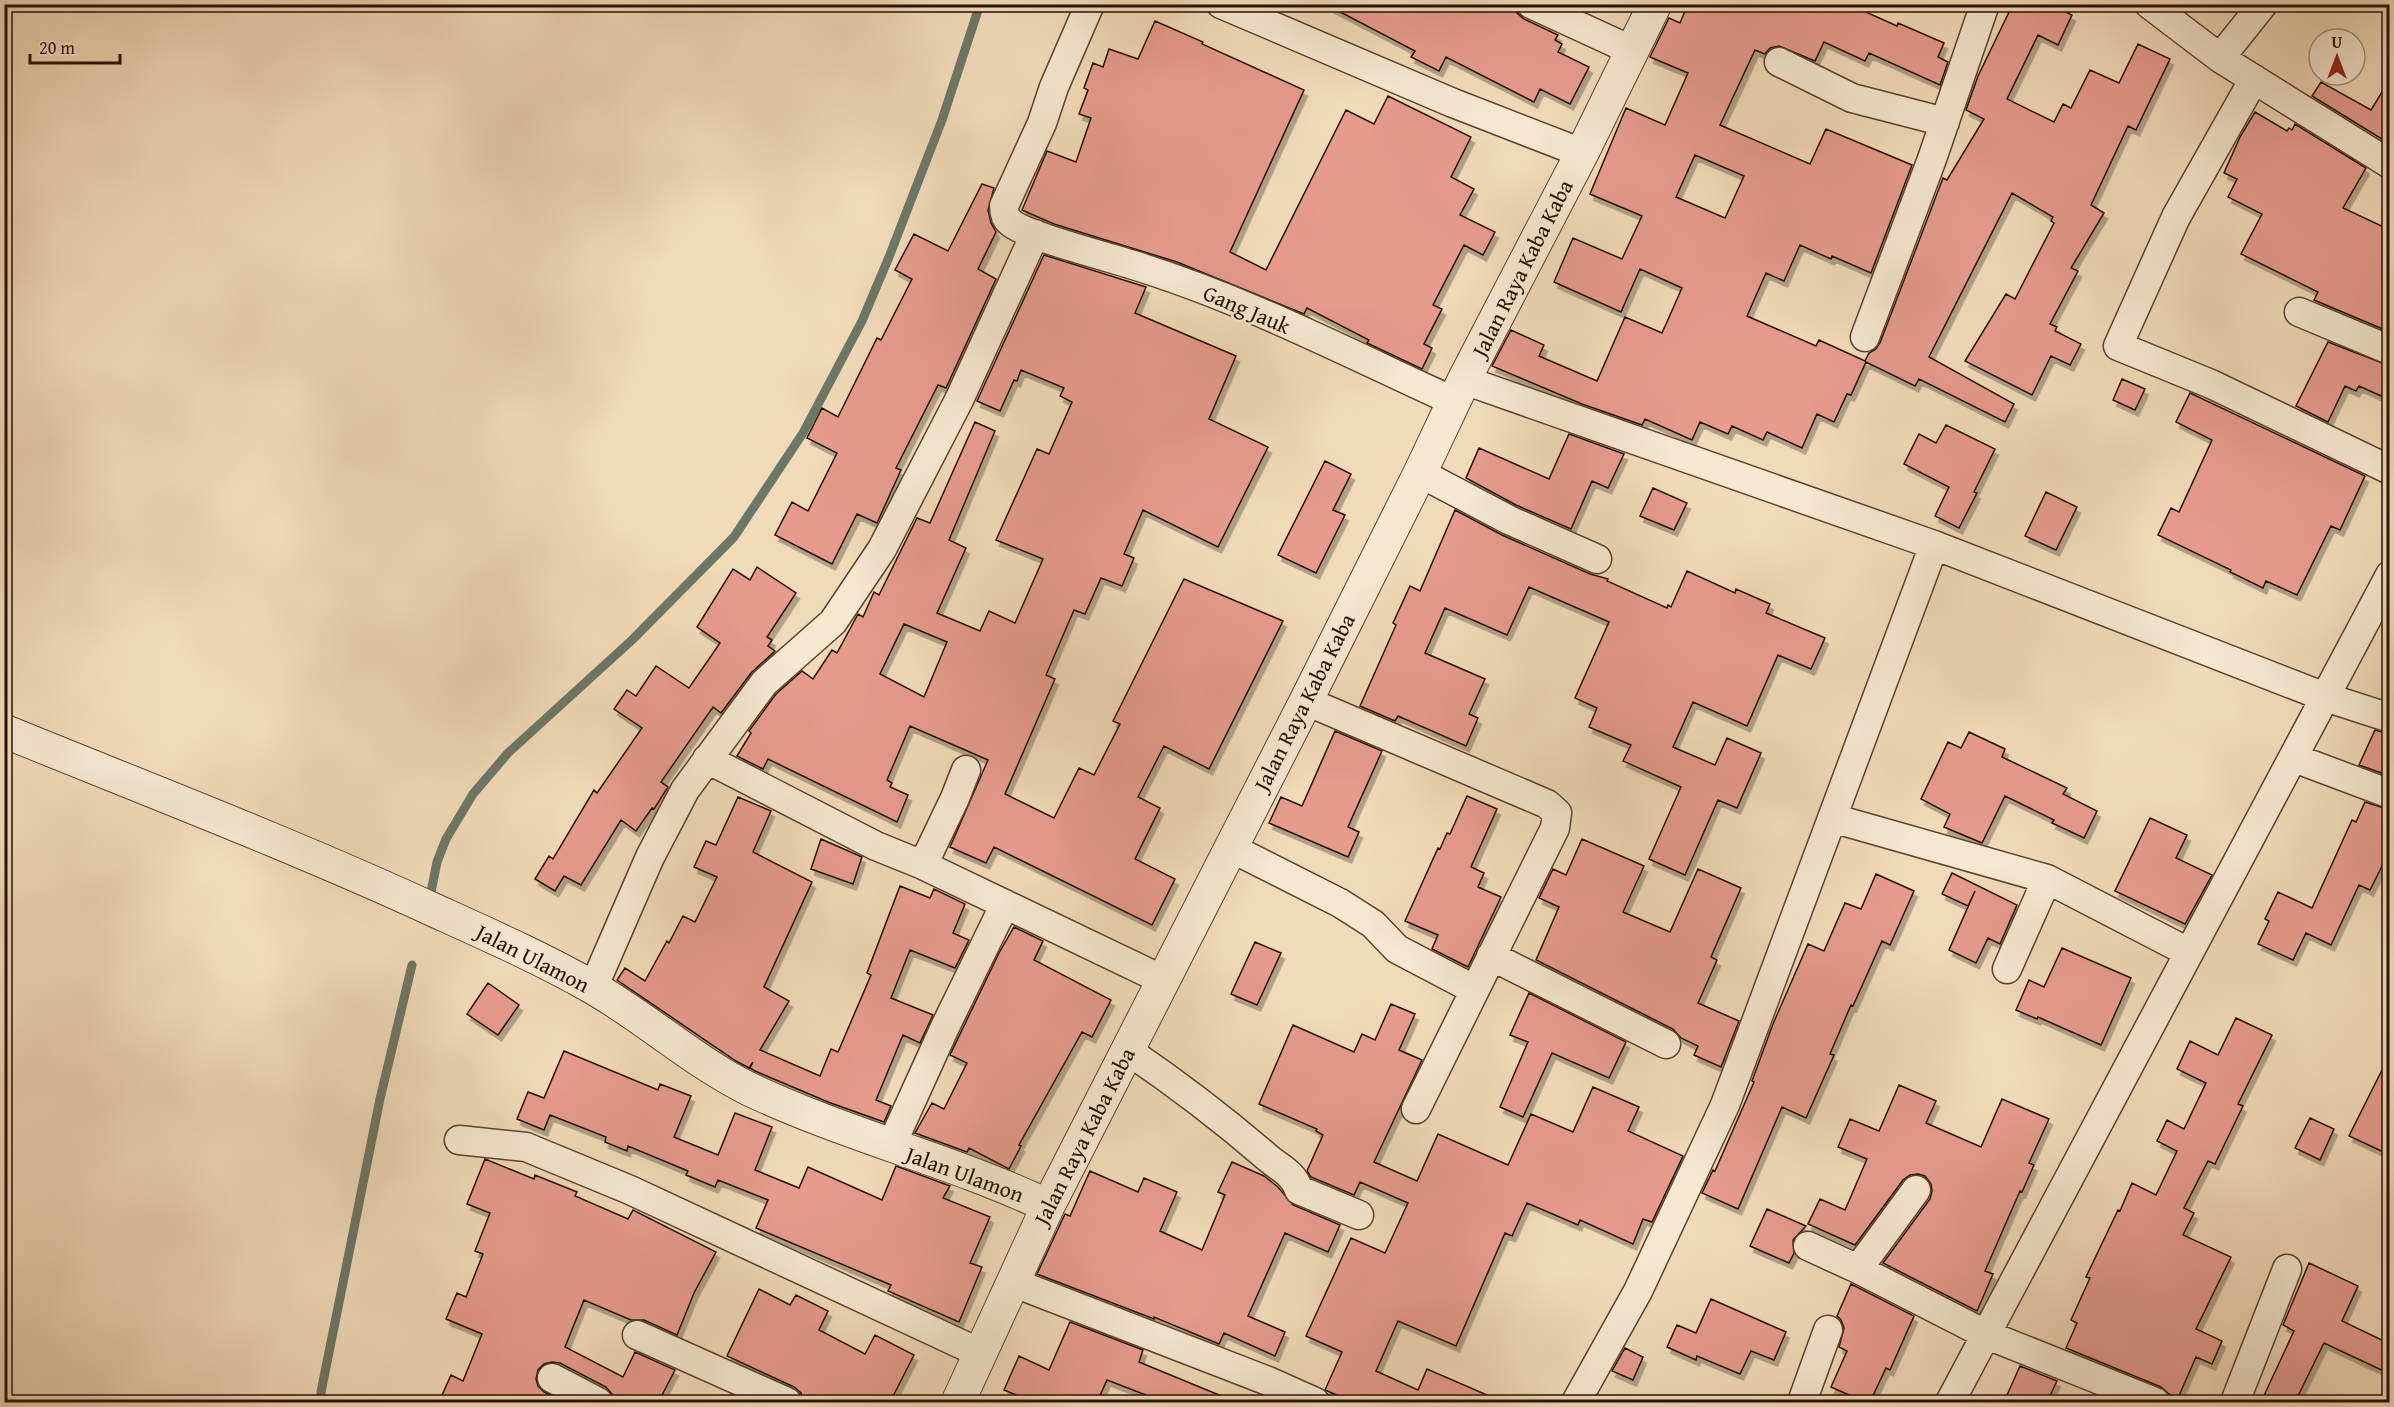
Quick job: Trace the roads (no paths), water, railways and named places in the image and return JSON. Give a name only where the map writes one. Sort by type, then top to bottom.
[{"type":"street","name":"Gang Jauk","points":[[1090,4],[1054,87],[1042,123],[1004,206],[1004,212],[1011,223],[1035,234],[1167,275],[1458,391],[1934,545],[2325,697],[2390,718]]},
{"type":"street","points":[[1221,4],[1442,98],[1582,153]]},
{"type":"street","points":[[1531,4],[1633,51]]},
{"type":"street","name":"Jalan Raya Kaba Kaba","points":[[958,1402],[1048,1206],[1306,700],[1420,473],[1458,391],[1582,153],[1655,4]]},
{"type":"street","points":[[1865,337],[1945,122],[1985,4]]},
{"type":"street","points":[[2149,4],[2220,58],[2390,164]]},
{"type":"street","points":[[2220,58],[2263,4]]},
{"type":"street","points":[[1779,62],[1852,98],[1945,122]]},
{"type":"street","points":[[2254,79],[2176,217],[2118,346],[2211,384],[2390,470]]},
{"type":"street","points":[[593,988],[650,857],[685,790],[764,683],[833,622],[882,549],[959,400],[1035,234]]},
{"type":"street","points":[[2299,312],[2390,350]]},
{"type":"street","points":[[1420,473],[1509,520],[1597,560]]},
{"type":"street","points":[[1576,1402],[1638,1291],[1725,1105],[1934,545]]},
{"type":"street","points":[[1950,1402],[2390,576]]},
{"type":"street","points":[[1306,700],[1547,804],[1557,813],[1555,828],[1416,1109]]},
{"type":"street","name":"Jalan Ulamon","points":[[4,731],[337,865],[491,937],[593,988],[719,1073],[814,1118],[1003,1184],[1048,1206]]},
{"type":"street","points":[[2294,758],[2390,794]]},
{"type":"street","points":[[707,759],[876,846],[923,865],[1163,980]]},
{"type":"street","points":[[923,865],[966,770]]},
{"type":"street","points":[[1832,818],[2047,879],[2188,952]]},
{"type":"street","points":[[1230,848],[1340,903],[1373,924],[1397,949],[1475,990]]},
{"type":"street","points":[[2007,969],[2047,879]]},
{"type":"street","points":[[891,1146],[945,1027],[1005,904]]},
{"type":"street","points":[[1491,956],[1666,1044]]},
{"type":"street","points":[[1127,1050],[1226,1121],[1273,1163],[1293,1175],[1299,1190],[1359,1215]]},
{"type":"street","points":[[459,1140],[519,1146],[630,1190],[980,1353]]},
{"type":"street","points":[[1858,1269],[1916,1190]]},
{"type":"street","points":[[1808,1246],[1985,1334],[2155,1402]]},
{"type":"street","points":[[2235,1402],[2287,1269]]},
{"type":"street","points":[[1012,1282],[1315,1402]]},
{"type":"street","points":[[1802,1402],[1828,1330]]},
{"type":"street","points":[[637,1335],[787,1402]]},
{"type":"street","points":[[552,1378],[598,1402]]},
{"type":"waterway","points":[[429,902],[437,862],[446,839],[473,794],[508,753],[632,640],[734,537],[803,433],[862,321],[889,257],[942,120],[980,4]]},
{"type":"waterway","points":[[321,1402],[321,1392],[380,1099],[412,965]]}]
